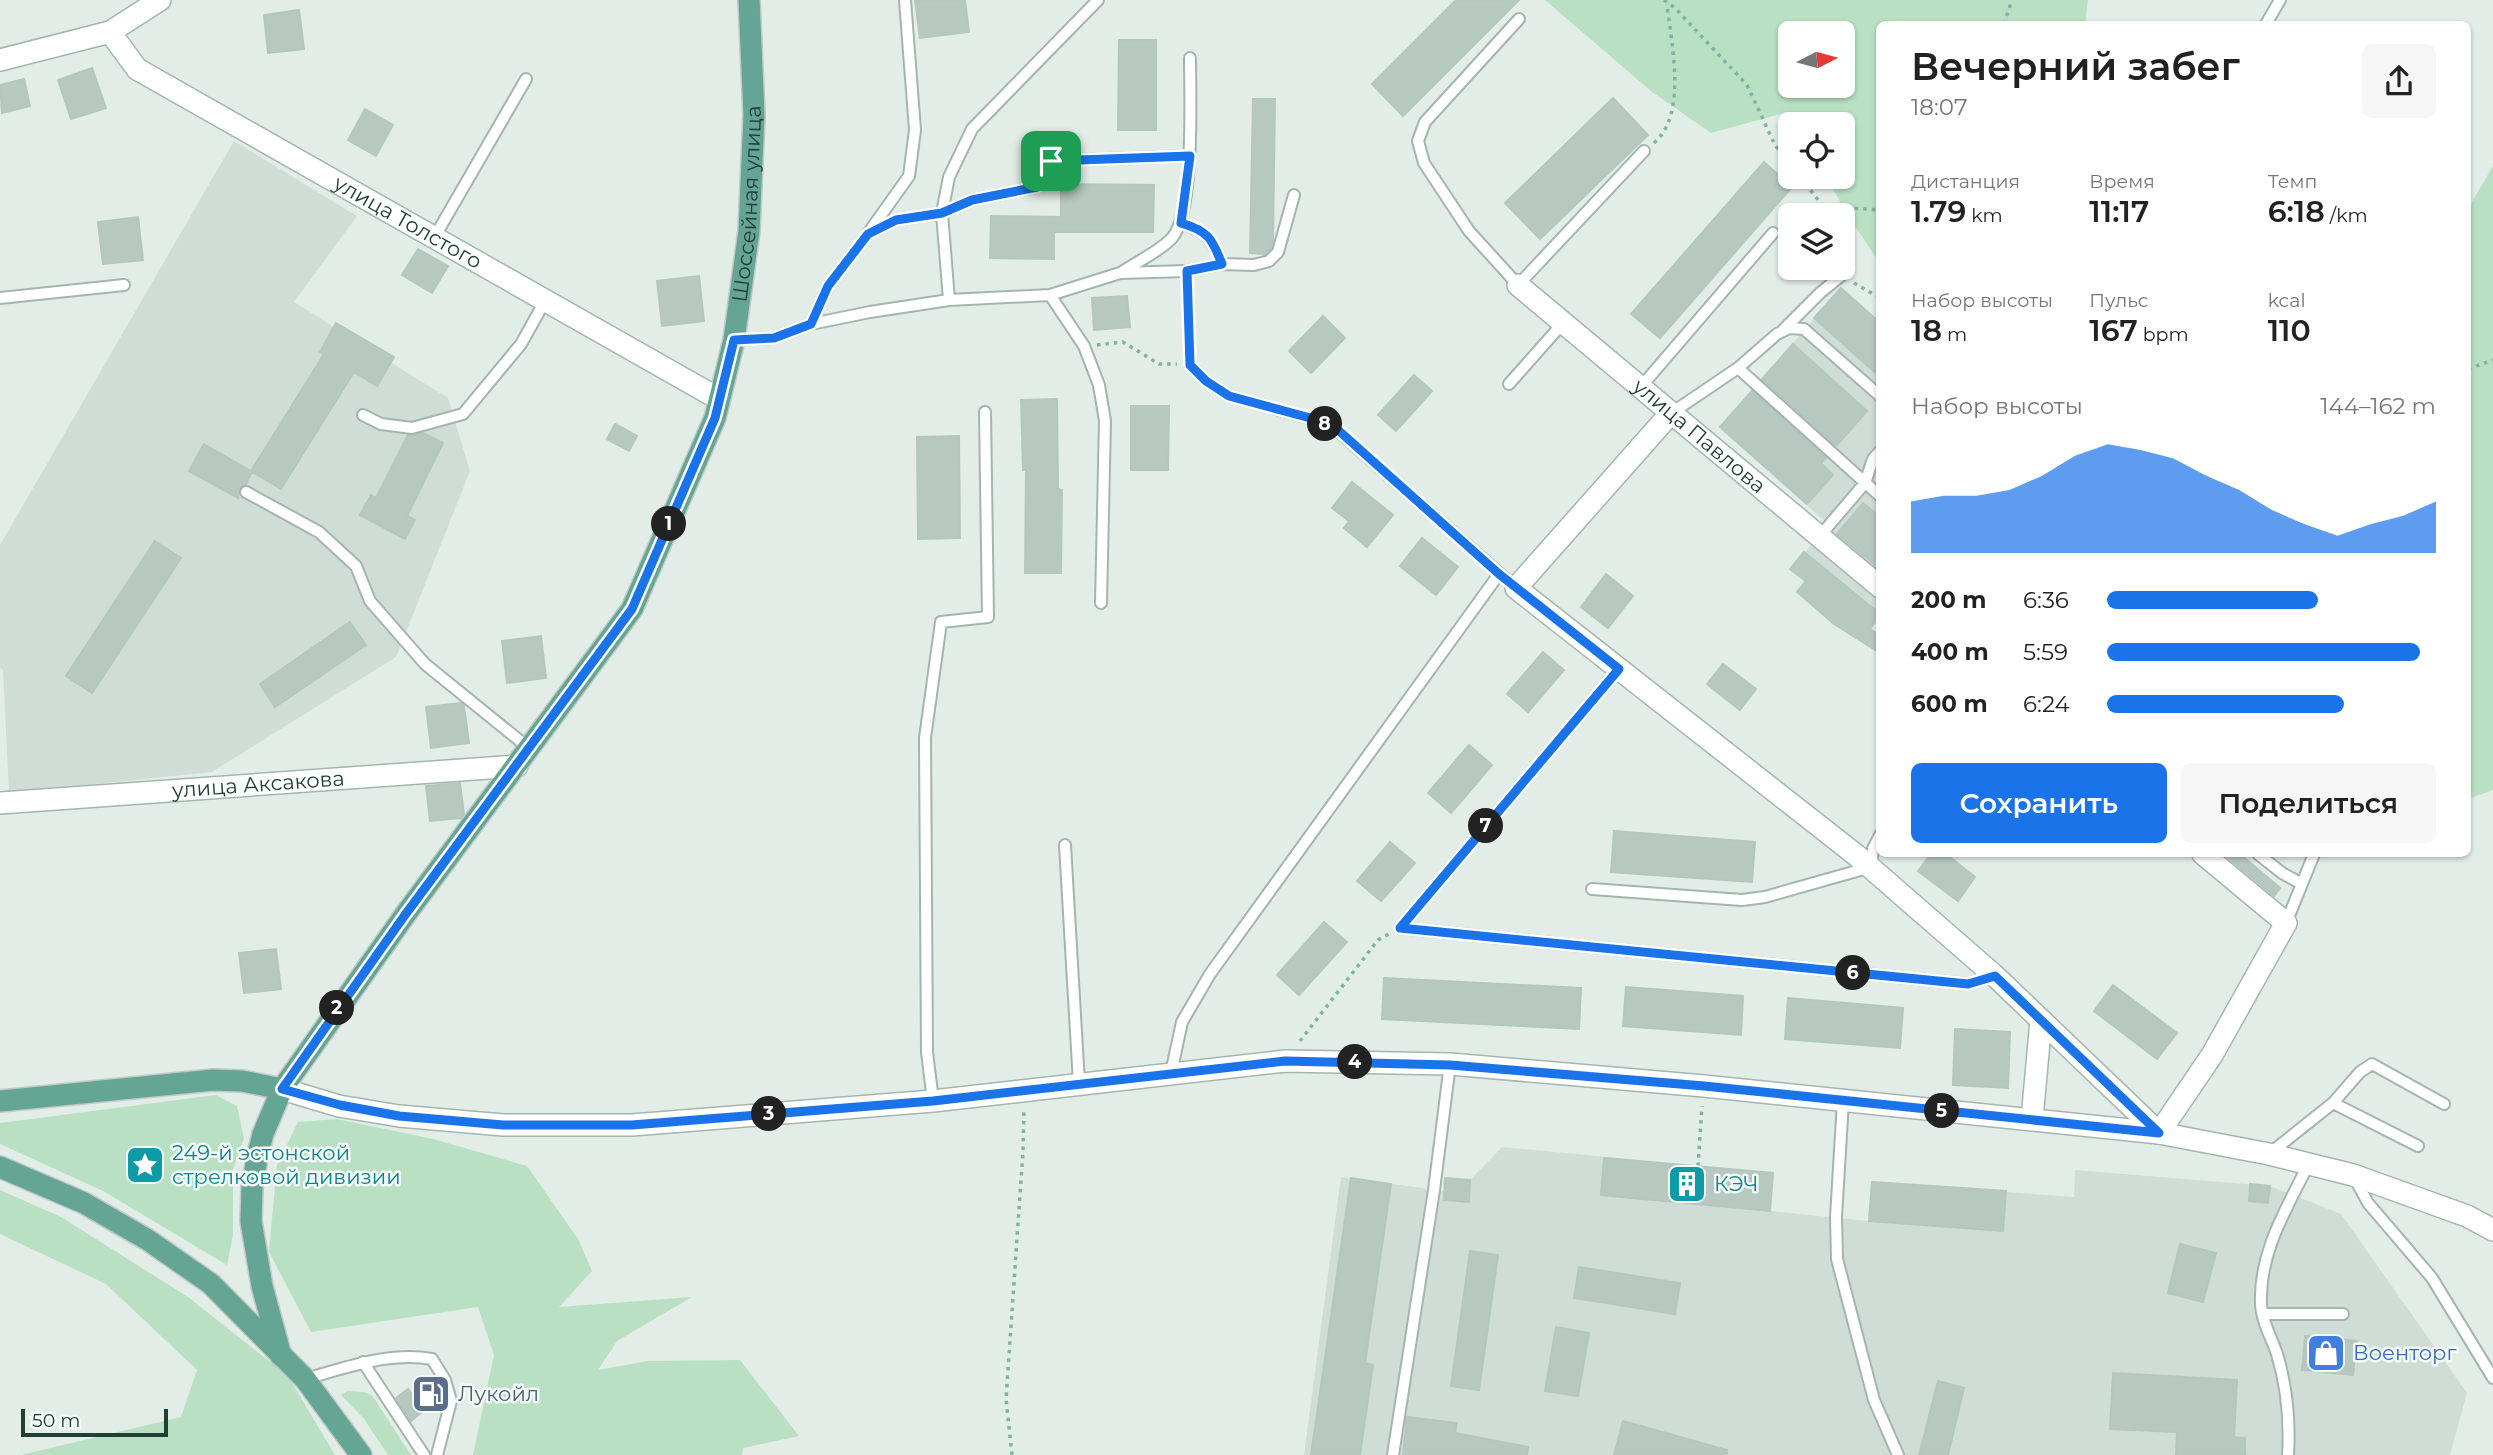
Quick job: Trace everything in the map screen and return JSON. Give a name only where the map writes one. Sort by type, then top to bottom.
[{"type":"main road","name":"Шоссейная улица","points":[[281,1356],[261,1286],[251,1221],[252,1188],[257,1158],[263,1134],[282,1089],[382,946],[632,609],[715,418],[734,340],[749,231],[754,115],[749,0]]},
{"type":"main road","points":[[0,1101],[214,1080],[282,1089]]},
{"type":"main road","points":[[0,1167],[84,1203],[148,1240],[211,1284],[305,1379],[361,1455]]},
{"type":"street","points":[[0,60],[110,32],[160,0]]},
{"type":"street","name":"улица Толстого","points":[[110,32],[136,69],[719,399]]},
{"type":"street","name":"улица Павлова","points":[[1518,285],[1876,584]]},
{"type":"street","points":[[1670,414],[1516,588],[1871,867],[1995,976],[2159,1133]]},
{"type":"street","name":"улица Аксакова","points":[[0,803],[517,766]]},
{"type":"street","points":[[2159,1133],[2212,1055],[2286,923],[2207,857]]},
{"type":"street","points":[[2032,1119],[2041,1020]]},
{"type":"street","points":[[282,1089],[340,1105],[399,1116],[503,1125],[632,1125],[933,1101],[1285,1061],[1450,1065],[1704,1086],[2159,1133],[2269,1154],[2353,1175],[2467,1216],[2493,1230]]},
{"type":"lane","points":[[811,324],[828,286],[909,176],[915,130],[905,0]]},
{"type":"lane","points":[[948,300],[942,213],[949,177],[972,129],[1098,0]]},
{"type":"lane","points":[[2268,21],[2280,0]]},
{"type":"lane","points":[[1519,19],[1425,122],[1418,141],[1424,163],[1469,231],[1518,285],[1644,152]]},
{"type":"lane","points":[[1120,273],[1171,239],[1181,223],[1190,156],[1190,58]]},
{"type":"lane","points":[[434,238],[526,79]]},
{"type":"lane","points":[[868,234],[896,220],[942,213],[972,200],[1037,187],[1051,161],[1190,156]]},
{"type":"lane","points":[[734,340],[774,338],[811,324],[948,300],[1050,295],[1120,273],[1187,271],[1222,264],[1254,265],[1269,261],[1278,252],[1294,195]]},
{"type":"lane","points":[[1181,223],[1199,229],[1213,240],[1222,264]]},
{"type":"lane","points":[[1640,388],[1773,233]]},
{"type":"lane","points":[[1670,414],[1738,368],[1836,280]]},
{"type":"lane","points":[[0,298],[124,285]]},
{"type":"lane","points":[[1050,295],[1084,346],[1099,385],[1105,421],[1101,603]]},
{"type":"lane","points":[[363,415],[381,424],[412,428],[463,414],[521,344],[545,301]]},
{"type":"lane","points":[[1509,384],[1563,323]]},
{"type":"lane","points":[[1780,332],[1789,328],[1804,329],[1876,392]]},
{"type":"lane","points":[[1190,365],[1206,381],[1229,396],[1314,419],[1338,430],[1516,588]]},
{"type":"lane","points":[[1738,368],[1876,493]]},
{"type":"lane","points":[[933,1101],[927,1052],[925,738],[941,622],[988,617],[985,412]]},
{"type":"lane","points":[[1819,537],[1865,483],[1872,459],[1876,455]]},
{"type":"lane","points":[[246,492],[319,532],[356,566],[370,601],[425,664],[530,749]]},
{"type":"lane","points":[[1171,1073],[1182,1022],[1210,974],[1499,574]]},
{"type":"lane","points":[[1400,928],[1619,669]]},
{"type":"lane","points":[[1592,889],[1742,900],[1765,897],[1871,867],[1876,843]]},
{"type":"lane","points":[[1065,845],[1079,1083]]},
{"type":"lane","points":[[2262,857],[2302,884]]},
{"type":"lane","points":[[2286,923],[2313,857]]},
{"type":"lane","points":[[1400,928],[1968,984],[1995,976]]},
{"type":"lane","points":[[2269,1154],[2333,1103],[2360,1072],[2372,1064],[2444,1104]]},
{"type":"lane","points":[[1392,1455],[1434,1190],[1450,1065]]},
{"type":"lane","points":[[1843,1101],[1836,1217],[1837,1259],[1874,1400],[1898,1455]]},
{"type":"lane","points":[[2333,1103],[2417,1146]]},
{"type":"lane","points":[[2288,1455],[2290,1422],[2278,1358],[2261,1306],[2265,1258],[2292,1194],[2309,1163]]},
{"type":"lane","points":[[2353,1175],[2368,1203],[2432,1278],[2493,1378]]},
{"type":"lane","points":[[2263,1314],[2343,1314]]},
{"type":"lane","points":[[305,1379],[363,1362],[418,1356],[432,1359],[445,1381],[451,1401],[437,1455]]},
{"type":"lane","points":[[363,1362],[424,1455]]},
{"type":"path","points":[[2005,21],[2012,0]]},
{"type":"path","points":[[1644,152],[1664,135],[1676,91],[1666,1]]},
{"type":"path","points":[[1666,1],[1746,85],[1778,149]]},
{"type":"path","points":[[1810,189],[1821,203]]},
{"type":"path","points":[[1855,208],[1876,210]]},
{"type":"path","points":[[1084,346],[1123,342],[1159,364],[1190,365],[1187,271]]},
{"type":"path","points":[[1850,280],[1876,296]]},
{"type":"path","points":[[2471,368],[2493,360]]},
{"type":"path","points":[[1285,1061],[1378,940],[1400,928]]},
{"type":"path","points":[[1698,1166],[1704,1086]]},
{"type":"path","points":[[1012,1455],[1006,1399],[1023,1151],[1024,1089]]},
{"type":"shaded area","points":[[234,141],[357,216],[294,302],[448,398],[470,471],[396,657],[212,772],[9,793],[3,670],[0,668],[0,545]]},
{"type":"shaded area","points":[[1841,288],[1876,320],[1876,622],[1871,629],[1876,633],[1876,651],[1834,624],[1797,592],[1806,581],[1790,569],[1829,525],[1720,427]]},
{"type":"shaded area","points":[[1502,1147],[1773,1173],[1770,1211],[1868,1221],[1872,1182],[2074,1197],[2075,1170],[2270,1186],[2341,1214],[2467,1393],[2450,1455],[1304,1455],[1341,1177],[1444,1191],[1445,1178],[1470,1180]]},
{"type":"green space","points":[[1545,0],[2088,0],[2085,21],[1876,21],[1876,258],[1855,226],[1855,203],[1841,203],[1833,189],[1855,189],[1855,112],[1778,112],[1778,115],[1711,133],[1652,92]]},
{"type":"green space","points":[[2493,166],[2493,790],[2471,798],[2471,204]]},
{"type":"green space","points":[[216,1095],[237,1106],[244,1138],[233,1170],[233,1235],[227,1265],[103,1191],[0,1144],[0,1123]]},
{"type":"green space","points":[[337,1119],[433,1139],[527,1166],[578,1239],[592,1271],[559,1307],[692,1297],[617,1341],[598,1370],[648,1361],[740,1360],[799,1436],[743,1448],[742,1455],[473,1455],[494,1355],[478,1307],[311,1332],[269,1252],[277,1165],[298,1122]]},
{"type":"green space","points":[[0,1190],[61,1217],[188,1297],[288,1376],[335,1455],[21,1455],[181,1417],[197,1370],[106,1284],[0,1234]]},
{"type":"green space","points":[[348,1391],[372,1395],[411,1455],[388,1455],[364,1419],[341,1395]]},
{"type":"building","points":[[915,0],[965,0],[969,32],[920,38]]},
{"type":"building","points":[[1456,0],[1519,0],[1403,116],[1372,84]]},
{"type":"building","points":[[299,10],[304,49],[268,53],[264,15]]},
{"type":"building","points":[[1119,40],[1156,40],[1156,130],[1118,130]]},
{"type":"building","points":[[92,68],[106,108],[71,119],[58,80]]},
{"type":"building","points":[[24,79],[30,106],[2,113],[0,85]]},
{"type":"building","points":[[1613,98],[1648,135],[1540,239],[1505,203]]},
{"type":"building","points":[[1253,99],[1275,99],[1273,242],[1265,254],[1250,253]]},
{"type":"building","points":[[365,109],[393,125],[376,156],[348,140]]},
{"type":"building","points":[[1764,162],[1778,174],[1778,189],[1790,189],[1660,338],[1631,314]]},
{"type":"building","points":[[1061,184],[1154,185],[1153,232],[1054,232],[1054,259],[990,258],[991,216],[1061,217]]},
{"type":"building","points":[[138,217],[143,260],[103,264],[98,222]]},
{"type":"building","points":[[418,249],[448,266],[432,293],[402,275]]},
{"type":"building","points":[[699,276],[704,321],[662,326],[657,281]]},
{"type":"building","points":[[1841,288],[1876,319],[1876,373],[1814,318]]},
{"type":"building","points":[[1127,296],[1130,327],[1094,330],[1092,298]]},
{"type":"building","points":[[1323,316],[1345,338],[1311,373],[1289,351]]},
{"type":"building","points":[[336,323],[394,357],[377,386],[354,372],[281,489],[251,471],[324,354],[320,352]]},
{"type":"building","points":[[1793,344],[1867,411],[1836,446],[1762,379]]},
{"type":"building","points":[[1414,375],[1432,391],[1396,431],[1378,415]]},
{"type":"building","points":[[1752,391],[1826,458],[1821,463],[1833,475],[1807,504],[1720,427]]},
{"type":"building","points":[[1057,399],[1058,489],[1062,490],[1061,573],[1025,573],[1026,470],[1023,470],[1021,400]]},
{"type":"building","points":[[1131,406],[1169,406],[1168,470],[1131,470]]},
{"type":"building","points":[[615,424],[637,436],[629,451],[607,439]]},
{"type":"building","points":[[423,433],[443,443],[407,516],[415,520],[405,539],[360,515],[371,495],[376,498],[408,435]]},
{"type":"building","points":[[959,436],[960,538],[918,539],[917,437]]},
{"type":"building","points":[[204,444],[252,472],[246,484],[240,488],[238,498],[189,471]]},
{"type":"building","points":[[1352,482],[1393,515],[1367,547],[1344,528],[1349,521],[1332,508]]},
{"type":"building","points":[[1863,503],[1876,514],[1876,566],[1837,534]]},
{"type":"building","points":[[1422,538],[1458,567],[1436,595],[1400,566]]},
{"type":"building","points":[[155,541],[181,558],[92,693],[66,676]]},
{"type":"building","points":[[1804,552],[1876,611],[1876,620],[1870,629],[1876,633],[1876,650],[1834,624],[1797,592],[1806,581],[1790,569]]},
{"type":"building","points":[[1606,574],[1633,596],[1608,628],[1581,607]]},
{"type":"building","points":[[350,622],[366,645],[275,707],[260,684]]},
{"type":"building","points":[[541,636],[546,678],[507,683],[502,641]]},
{"type":"building","points":[[1543,652],[1564,670],[1528,712],[1507,694]]},
{"type":"building","points":[[1723,664],[1756,689],[1740,710],[1707,684]]},
{"type":"building","points":[[461,703],[464,706],[469,743],[431,748],[426,707]]},
{"type":"building","points":[[1469,745],[1492,765],[1451,813],[1428,793]]},
{"type":"building","points":[[460,783],[464,814],[461,818],[430,821],[426,786]]},
{"type":"building","points":[[1614,831],[1755,842],[1752,882],[1611,872]]},
{"type":"building","points":[[1390,842],[1415,863],[1381,901],[1357,881]]},
{"type":"building","points":[[1929,857],[1950,857],[1975,877],[1958,901],[1918,871]]},
{"type":"building","points":[[2228,857],[2244,857],[2280,888],[2274,896]]},
{"type":"building","points":[[1324,922],[1347,942],[1299,995],[1277,975]]},
{"type":"building","points":[[276,949],[281,989],[244,993],[239,953]]},
{"type":"building","points":[[1384,978],[1581,988],[1579,1029],[1382,1019]]},
{"type":"building","points":[[2113,985],[2177,1033],[2157,1059],[2094,1011]]},
{"type":"building","points":[[1626,987],[1743,996],[1741,1035],[1623,1026]]},
{"type":"building","points":[[1788,998],[1903,1008],[1900,1048],[1785,1039]]},
{"type":"building","points":[[1955,1029],[2010,1032],[2008,1088],[1953,1085]]},
{"type":"building","name":"КЭЧ","points":[[1604,1158],[1773,1173],[1770,1211],[1601,1195]]},
{"type":"building","points":[[1351,1178],[1391,1184],[1365,1363],[1373,1365],[1360,1455],[1311,1455]]},
{"type":"building","points":[[1445,1178],[1470,1180],[1469,1202],[1444,1200]]},
{"type":"building","points":[[1872,1182],[2006,1191],[2003,1231],[1869,1221]]},
{"type":"building","points":[[2250,1184],[2270,1186],[2268,1203],[2249,1201]]},
{"type":"building","points":[[2180,1244],[2216,1253],[2203,1302],[2168,1293]]},
{"type":"building","points":[[1470,1251],[1498,1255],[1479,1390],[1451,1386]]},
{"type":"building","points":[[1579,1267],[1680,1283],[1675,1314],[1574,1298]]},
{"type":"building","points":[[1556,1327],[1589,1333],[1578,1396],[1545,1391]]},
{"type":"building","points":[[2305,1336],[2357,1341],[2353,1375],[2302,1370]]},
{"type":"building","points":[[2113,1373],[2237,1380],[2234,1437],[2245,1438],[2245,1455],[2176,1455],[2177,1432],[2110,1429]]},
{"type":"building","points":[[1938,1381],[1964,1388],[1948,1455],[1919,1455]]},
{"type":"building","points":[[431,1382],[441,1396],[411,1421],[396,1398],[408,1389],[414,1397]]},
{"type":"building","points":[[1407,1417],[1457,1423],[1455,1433],[1528,1447],[1527,1455],[1403,1455]]},
{"type":"building","points":[[1623,1421],[1727,1450],[1727,1455],[1614,1455]]},
{"type":"place","name":"249-й эстонской стрелковой дивизии","points":[[145,1165]]},
{"type":"place","name":"КЭЧ","points":[[1687,1184]]},
{"type":"place","name":"Военторг","points":[[2326,1353]]},
{"type":"place","name":"Лукойл","points":[[431,1394]]},
{"type":"route","points":[[1190,156],[1181,223],[1199,229],[1213,240],[1222,264],[1187,271],[1190,365],[1206,381],[1229,396],[1314,419],[1338,430],[1499,574],[1619,669],[1400,928],[1968,984],[1995,976],[2159,1133],[1704,1086],[1450,1065],[1285,1061],[933,1101],[632,1125],[503,1125],[399,1116],[340,1105],[282,1089],[344,998],[632,609],[715,418],[734,340],[774,338],[811,324],[828,286],[868,234],[896,220],[942,213],[972,200],[1037,187],[1051,161],[1190,156]]}]
